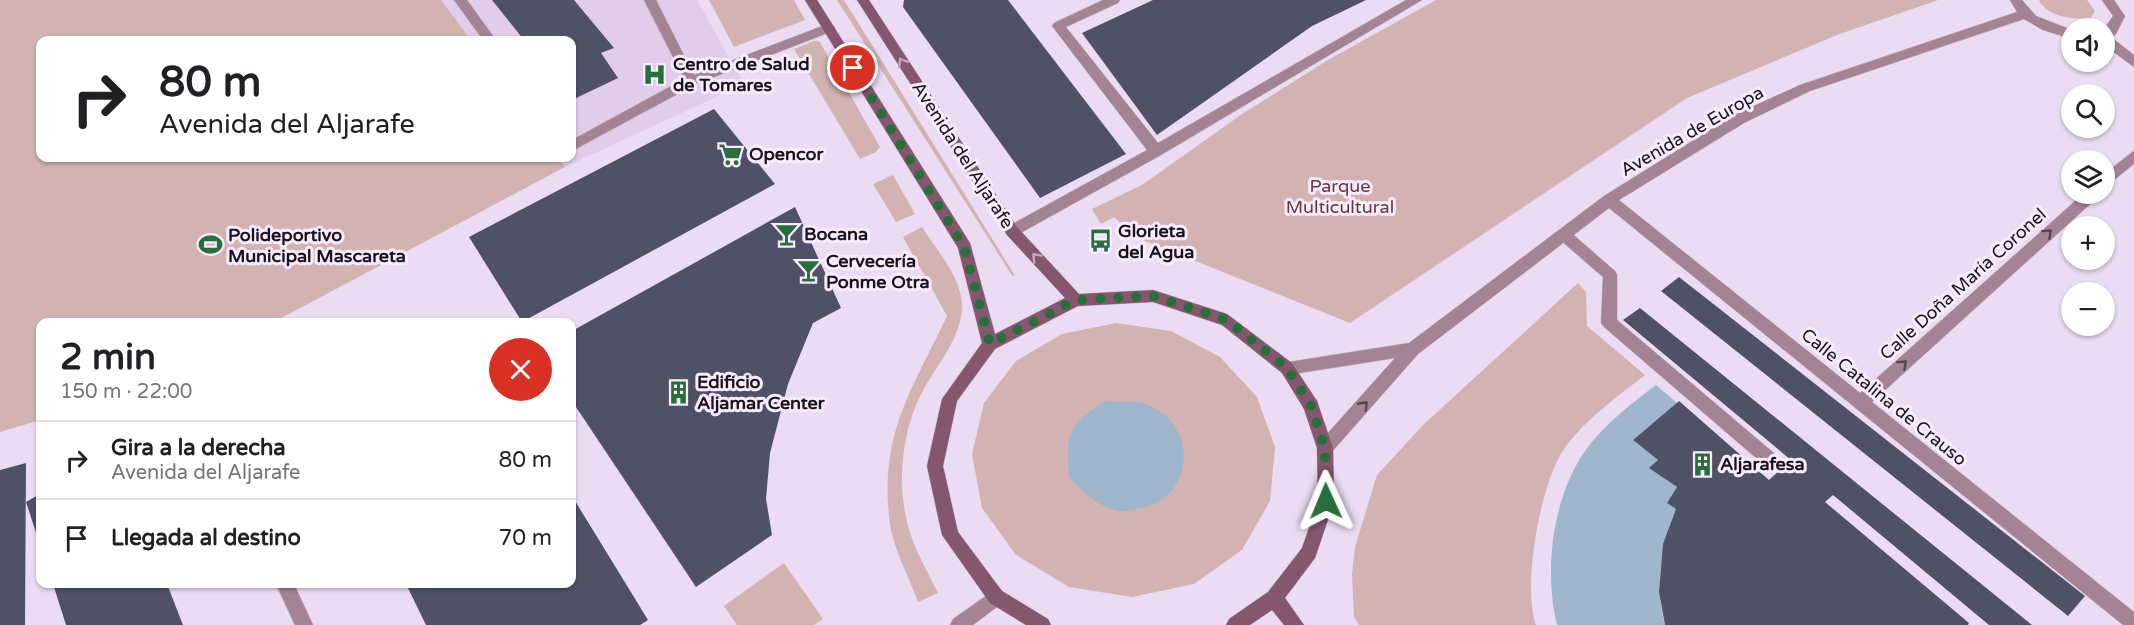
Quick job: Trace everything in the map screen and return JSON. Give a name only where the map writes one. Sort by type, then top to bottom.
[{"type":"main road","points":[[811,0],[964,247],[990,344]]},
{"type":"main road","name":"Avenida del Aljarafe","points":[[863,0],[1012,231],[1076,300]]},
{"type":"main road","points":[[1042,625],[996,597],[950,536],[935,466],[950,399],[990,344],[1076,300],[1153,296],[1227,320],[1287,368],[1311,406],[1325,448],[1326,501],[1309,552],[1274,598],[1235,625]]},
{"type":"main road","points":[[1274,598],[1295,625]]},
{"type":"street","points":[[460,0],[487,36]]},
{"type":"street","points":[[650,0],[691,81]]},
{"type":"street","points":[[1114,0],[1059,26],[1155,151]]},
{"type":"street","points":[[1012,231],[1416,0]]},
{"type":"street","points":[[2016,0],[2026,14],[2049,29],[2061,32]]},
{"type":"street","points":[[2108,0],[2119,16],[2115,25]]},
{"type":"street","name":"Avenida de Europa","points":[[1325,448],[1413,349],[1609,200],[1739,119],[1805,88],[2026,14]]},
{"type":"street","points":[[576,144],[691,81],[829,28]]},
{"type":"street","points":[[2115,46],[2134,62]]},
{"type":"street","points":[[2115,173],[2134,156]]},
{"type":"street","name":"Calle Catalina de Crauso","points":[[1609,200],[2134,623]]},
{"type":"street","name":"Calle Doña María Coronel","points":[[1860,403],[2081,204]]},
{"type":"street","points":[[1564,235],[1610,275],[1609,323],[1769,459]]},
{"type":"street","points":[[1287,368],[1413,349]]},
{"type":"street","points":[[287,588],[304,625]]},
{"type":"street","points":[[959,625],[996,597]]},
{"type":"shaded area","name":"Centro de Salud de Tomares","points":[[441,0],[697,0],[744,84],[576,162],[576,36],[468,36]]},
{"type":"shaded area","name":"Centro de Salud de Tomares","points":[[561,162],[576,162],[565,167]]},
{"type":"green space","name":"Polideportivo Municipal Mascareta","points":[[0,0],[441,0],[468,36],[36,36],[36,162],[561,162],[565,167],[282,318],[36,318],[36,421],[0,432]]},
{"type":"green space","points":[[709,0],[794,0],[805,20],[734,47]]},
{"type":"green space","points":[[837,0],[844,0],[1014,274],[1013,277]]},
{"type":"green space","name":"Parque Multicultural","points":[[1436,0],[1938,0],[1837,35],[1687,98],[1350,323],[1133,236],[1114,217],[1101,224],[1092,209],[1142,185],[1242,114],[1328,60]]},
{"type":"green space","points":[[2039,0],[2087,0],[2095,11],[2091,18],[2069,18],[2054,14]]},
{"type":"green space","points":[[814,41],[820,42],[880,147],[876,152],[860,159],[794,49]]},
{"type":"green space","points":[[893,175],[915,214],[896,222],[873,184]]},
{"type":"green space","points":[[922,227],[958,285],[962,307],[954,337],[926,385],[911,418],[904,454],[902,491],[908,526],[917,552],[938,593],[918,602],[892,534],[888,493],[889,464],[901,414],[947,316],[903,237]]},
{"type":"green space","points":[[1578,283],[1586,292],[1587,326],[1645,375],[1578,432],[1561,454],[1553,470],[1540,513],[1532,563],[1532,608],[1536,625],[1359,625],[1354,617],[1352,574],[1355,547],[1377,475],[1423,425]]},
{"type":"green space","points":[[1116,323],[1171,331],[1220,357],[1257,397],[1275,447],[1270,501],[1242,550],[1194,584],[1132,597],[1069,587],[1016,555],[982,508],[972,454],[984,403],[1016,361],[1062,334]]},
{"type":"green space","points":[[784,563],[823,619],[814,625],[737,625],[724,606]]},
{"type":"water","points":[[1656,385],[1677,403],[1633,440],[1658,460],[1650,468],[1677,487],[1667,503],[1676,509],[1661,566],[1660,595],[1665,625],[1557,625],[1551,579],[1552,555],[1554,530],[1568,483],[1578,462],[1598,435]]},
{"type":"water","points":[[1105,401],[1137,402],[1158,410],[1172,423],[1181,439],[1184,457],[1181,475],[1172,491],[1157,503],[1124,511],[1110,509],[1085,493],[1069,477],[1068,450],[1072,432],[1083,417]]},
{"type":"building","points":[[492,0],[574,0],[614,48],[601,53],[618,78],[576,98],[576,36],[521,36]]},
{"type":"building","points":[[904,0],[1008,0],[1126,154],[1040,198],[903,7]]},
{"type":"building","points":[[1153,0],[1366,0],[1312,26],[1157,135],[1082,33]]},
{"type":"building","points":[[714,109],[775,184],[529,318],[520,318],[469,237]]},
{"type":"building","name":"Edificio Aljamar Center","points":[[795,207],[841,308],[813,323],[788,384],[770,453],[766,499],[772,535],[696,587],[576,407],[576,329]]},
{"type":"building","points":[[1679,277],[2085,596],[2068,616],[1661,291]]},
{"type":"building","name":"Aljarafesa","points":[[1640,308],[2032,625],[1989,625],[1833,495],[1825,502],[1969,623],[1968,625],[1665,625],[1659,592],[1663,544],[1676,509],[1667,503],[1677,487],[1649,468],[1658,460],[1633,440],[1679,401],[1769,480],[1791,460],[1623,320]]},
{"type":"building","points":[[26,463],[25,625],[0,625],[0,470]]},
{"type":"building","points":[[36,496],[36,533],[26,502]]},
{"type":"building","points":[[576,503],[648,620],[640,625],[426,625],[408,588],[576,588]]},
{"type":"building","points":[[54,588],[169,588],[183,625],[66,625]]},
{"type":"place","name":"Centro de Salud de Tomares","points":[[655,74]]},
{"type":"place","name":"Opencor","points":[[731,154]]},
{"type":"place","name":"Bocana","points":[[786,234]]},
{"type":"place","name":"Glorieta del Agua","points":[[1100,241]]},
{"type":"place","name":"Polideportivo Municipal Mascareta","points":[[210,245]]},
{"type":"place","name":"Cervecería Ponme Otra","points":[[808,271]]},
{"type":"place","name":"Edificio Aljamar Center","points":[[679,392]]},
{"type":"place","name":"Aljarafesa","points":[[1702,464]]},
{"type":"route","points":[[853,68],[964,247],[990,344],[1076,300],[1153,296],[1227,320],[1287,368],[1311,406],[1325,448],[1326,501]]}]
